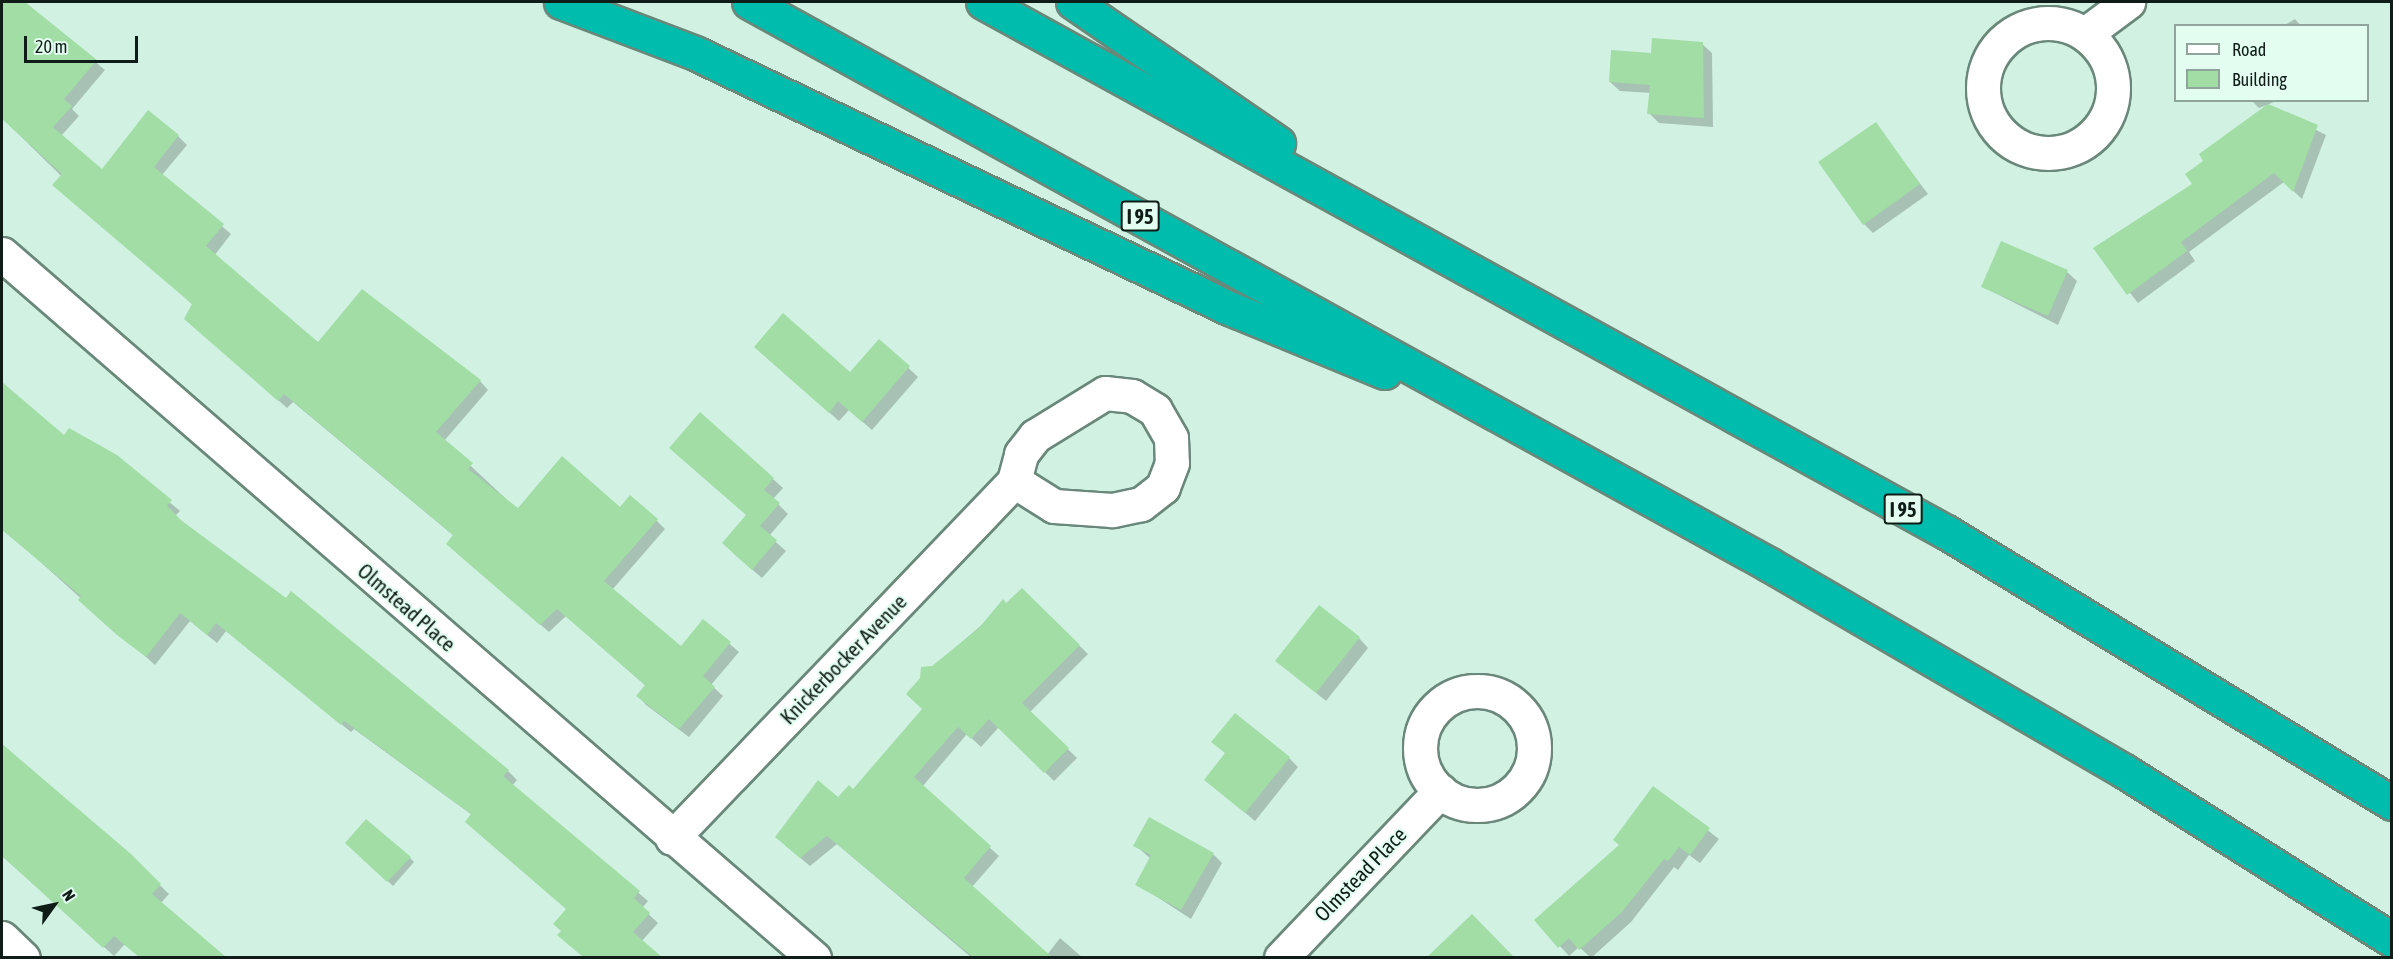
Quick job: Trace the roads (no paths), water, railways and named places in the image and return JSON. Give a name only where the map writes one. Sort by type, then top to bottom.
[{"type":"highway","points":[[561,2],[716,62],[1229,308],[1530,432]]},
{"type":"highway","name":"I 95","points":[[749,2],[1530,432],[2026,713],[2391,940]]},
{"type":"highway","name":"I 95","points":[[983,2],[1956,538],[2391,803]]},
{"type":"highway","points":[[1073,2],[1404,233]]},
{"type":"street","points":[[2085,34],[2128,2]]},
{"type":"street","name":"Olmstead Place","points":[[2,254],[672,838],[814,957]]},
{"type":"street","name":"Knickerbocker Avenue","points":[[672,838],[1014,481],[1021,454],[1035,436],[1105,393],[1132,396],[1155,410],[1170,438],[1172,463],[1163,487],[1141,504],[1112,510],[1054,506],[1014,481]]},
{"type":"street","name":"Olmstead Place","points":[[1281,957],[1440,791]]},
{"type":"street","points":[[2,938],[24,957]]}]
